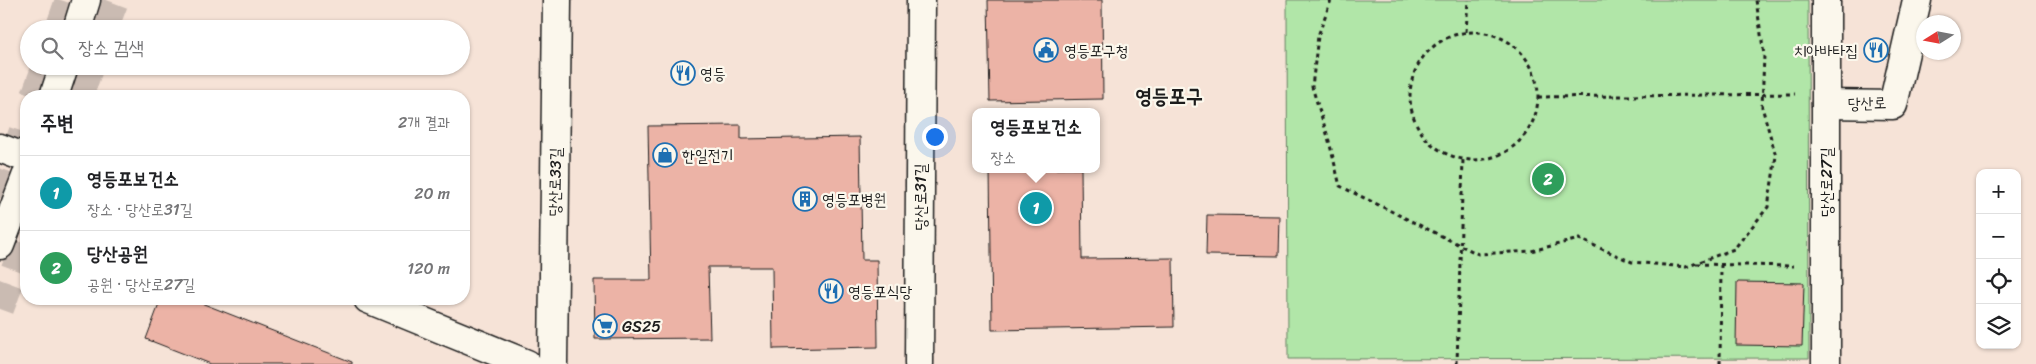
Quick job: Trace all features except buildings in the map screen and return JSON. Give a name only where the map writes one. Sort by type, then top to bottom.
[{"type":"street","points":[[80,20],[86,0]]},
{"type":"street","name":"당산로33길","points":[[552,364],[557,0]]},
{"type":"street","name":"당산로31길","points":[[919,364],[921,0]]},
{"type":"street","name":"당산로27길","points":[[1826,0],[1826,364]]},
{"type":"street","name":"당산로","points":[[1826,99],[1893,104],[1917,0]]},
{"type":"street","points":[[56,90],[61,75]]},
{"type":"street","points":[[0,148],[20,156]]},
{"type":"street","points":[[0,244],[20,193]]},
{"type":"street","points":[[383,305],[526,364]]},
{"type":"path","points":[[1331,0],[1318,36],[1312,87],[1328,136],[1340,186],[1478,254],[1531,251],[1579,239],[1632,262],[1686,267],[1734,249],[1768,207],[1776,156],[1762,107],[1764,56],[1756,0]]},
{"type":"path","points":[[1466,32],[1468,0]]},
{"type":"path","points":[[1466,32],[1484,32],[1502,38],[1517,48],[1528,62],[1536,79],[1538,97],[1535,115],[1527,132],[1515,145],[1500,155],[1482,160],[1463,159],[1446,154],[1431,143],[1419,129],[1412,112],[1410,94],[1413,76],[1420,60],[1433,46],[1449,37],[1466,32]]},
{"type":"path","points":[[1538,97],[1762,94],[1826,99]]},
{"type":"path","points":[[1457,364],[1463,159]]},
{"type":"path","points":[[1693,264],[1826,267]]},
{"type":"path","points":[[1720,364],[1721,265]]},
{"type":"green space","points":[[1287,0],[1808,0],[1809,358],[1288,359]]},
{"type":"tunnel","points":[[62,20],[69,0]]},
{"type":"tunnel","points":[[107,20],[115,0]]},
{"type":"tunnel","points":[[37,90],[43,75]]},
{"type":"tunnel","points":[[81,90],[87,75]]},
{"type":"tunnel","points":[[0,198],[20,140]]},
{"type":"tunnel","points":[[0,309],[20,255]]},
{"type":"place","name":"영등포구청","points":[[1046,50]]},
{"type":"place","name":"치아바타집","points":[[1876,50]]},
{"type":"place","name":"영등","points":[[683,73]]},
{"type":"place","name":"한일전기","points":[[665,155]]},
{"type":"place","name":"당산공원","points":[[1548,179]]},
{"type":"place","name":"영등포병원","points":[[805,199]]},
{"type":"place","name":"영등포보건소","points":[[1036,208]]},
{"type":"place","name":"영등포식당","points":[[831,291]]},
{"type":"place","name":"GS25","points":[[605,326]]},
{"type":"district","name":"영등포구","points":[[1169,96]]}]
